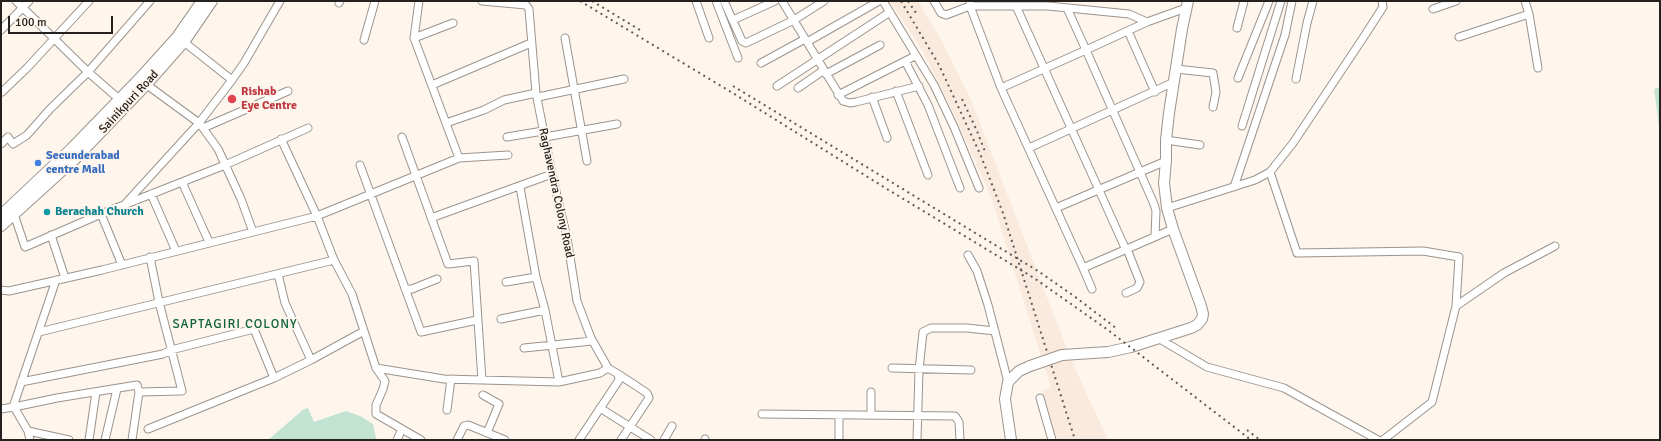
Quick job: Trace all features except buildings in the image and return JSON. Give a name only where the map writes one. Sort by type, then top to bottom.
[{"type":"main road","name":"Sainikpuri Road","points":[[1,226],[75,159],[142,82],[177,37],[202,1]]},
{"type":"main road","name":"Sainikpuri Road","points":[[1,215],[71,149],[120,99],[142,82],[184,42],[212,1]]},
{"type":"main road","points":[[1011,440],[1005,399],[1008,382],[1020,371],[1062,355],[1108,352],[1131,347],[1191,328],[1197,324],[1203,314],[1173,229],[1167,208],[1164,183],[1166,140],[1187,4]]},
{"type":"street","points":[[16,1],[88,72],[120,99]]},
{"type":"street","points":[[1,30],[29,1]]},
{"type":"street","points":[[1,91],[2,92],[22,73],[89,1]]},
{"type":"street","points":[[1,144],[8,137],[13,144],[27,135],[50,109],[88,72],[150,1]]},
{"type":"street","points":[[124,206],[201,125],[244,63],[280,1]]},
{"type":"street","points":[[364,40],[375,1]]},
{"type":"street","points":[[419,1],[414,38],[459,158]]},
{"type":"street","name":"Raghavendra Colony Road","points":[[482,1],[527,6],[530,12],[531,43],[537,95],[552,174],[567,238],[577,301],[592,341],[608,368],[647,393],[649,398],[630,425]]},
{"type":"street","points":[[696,1],[709,38]]},
{"type":"street","points":[[716,1],[738,58]]},
{"type":"street","points":[[724,1],[742,41],[746,43],[794,20],[824,1]]},
{"type":"street","points":[[733,20],[775,1]]},
{"type":"street","points":[[782,1],[843,101],[850,103],[918,86]]},
{"type":"street","points":[[761,63],[806,41],[879,1]]},
{"type":"street","points":[[883,1],[934,85],[954,127],[979,188]]},
{"type":"street","points":[[934,1],[943,14],[950,14],[970,4],[1048,6],[1129,14],[1147,22]]},
{"type":"street","points":[[1237,28],[1244,1]]},
{"type":"street","points":[[1238,78],[1269,1]]},
{"type":"street","points":[[1242,126],[1281,1]]},
{"type":"street","points":[[1234,187],[1263,105],[1285,35],[1292,1]]},
{"type":"street","points":[[1296,80],[1307,23],[1313,1]]},
{"type":"street","points":[[1167,208],[1255,180],[1270,172],[1293,143],[1382,4],[1389,1]]},
{"type":"street","points":[[1433,9],[1456,1]]},
{"type":"street","points":[[1525,1],[1529,14],[1538,68]]},
{"type":"street","points":[[970,4],[1001,88],[1092,289]]},
{"type":"street","points":[[1001,88],[1187,4]]},
{"type":"street","points":[[1016,6],[1140,282],[1137,288],[1126,293]]},
{"type":"street","points":[[1067,8],[1140,171],[1156,211],[1155,236]]},
{"type":"street","points":[[776,86],[890,12]]},
{"type":"street","points":[[1459,37],[1529,14]]},
{"type":"street","points":[[414,38],[453,23]]},
{"type":"street","points":[[1128,30],[1155,92]]},
{"type":"street","points":[[565,38],[587,161]]},
{"type":"street","points":[[184,42],[232,80]]},
{"type":"street","points":[[432,85],[531,43]]},
{"type":"street","points":[[798,88],[825,72],[880,45]]},
{"type":"street","points":[[838,95],[914,57]]},
{"type":"street","points":[[905,61],[928,105],[960,188]]},
{"type":"street","points":[[1176,69],[1213,73],[1216,92],[1214,107]]},
{"type":"street","points":[[446,123],[484,110],[504,100],[574,89],[624,79]]},
{"type":"street","points":[[142,82],[201,125],[218,149],[224,165],[241,199],[253,232]]},
{"type":"street","points":[[1029,148],[1071,128],[1155,92],[1174,82]]},
{"type":"street","points":[[201,125],[288,91]]},
{"type":"street","points":[[896,91],[928,175]]},
{"type":"street","points":[[872,97],[887,138]]},
{"type":"street","points":[[1251,101],[1263,105]]},
{"type":"street","points":[[507,137],[581,130],[618,124]]},
{"type":"street","points":[[14,214],[25,247],[224,165],[308,128]]},
{"type":"street","points":[[402,137],[448,264],[474,261],[482,380]]},
{"type":"street","points":[[282,139],[317,216],[334,260],[352,294],[376,368],[385,381],[376,405],[376,414],[399,435],[407,440]]},
{"type":"street","points":[[1166,140],[1200,145]]},
{"type":"street","points":[[1,290],[9,291],[122,265],[317,216],[459,158],[508,155]]},
{"type":"street","points":[[1056,208],[1166,161]]},
{"type":"street","points":[[360,165],[421,332],[477,320]]},
{"type":"street","points":[[1270,172],[1297,253],[1423,251],[1459,257],[1456,306],[1432,402],[1383,440]]},
{"type":"street","points":[[431,218],[520,187],[552,174]]},
{"type":"street","points":[[182,182],[209,242]]},
{"type":"street","points":[[520,187],[536,277],[545,310],[559,382]]},
{"type":"street","points":[[151,194],[176,251]]},
{"type":"street","points":[[102,214],[122,265]]},
{"type":"street","points":[[1083,268],[1173,229]]},
{"type":"street","points":[[51,235],[65,278]]},
{"type":"street","points":[[1456,306],[1504,273],[1555,246]]},
{"type":"street","points":[[968,255],[977,272],[995,331],[1008,382]]},
{"type":"street","points":[[139,392],[182,391],[159,302],[150,257]]},
{"type":"street","points":[[39,332],[334,260]]},
{"type":"street","points":[[278,274],[285,303],[311,360]]},
{"type":"street","points":[[506,282],[536,277]]},
{"type":"street","points":[[405,289],[412,289],[437,279]]},
{"type":"street","points":[[30,440],[28,431],[14,407],[14,404],[56,280]]},
{"type":"street","points":[[501,319],[545,310]]},
{"type":"street","points":[[917,440],[919,370],[923,332],[931,328],[968,328],[995,331]]},
{"type":"street","points":[[21,382],[163,354],[172,350],[254,329],[274,378]]},
{"type":"street","points":[[148,429],[274,378],[364,331]]},
{"type":"street","points":[[1158,338],[1207,367],[1284,388],[1378,440]]},
{"type":"street","points":[[524,348],[592,341]]},
{"type":"street","points":[[376,368],[451,379],[559,382],[600,374],[608,368]]},
{"type":"street","points":[[892,368],[919,370],[971,370]]},
{"type":"street","points":[[579,440],[619,380],[618,374]]},
{"type":"street","points":[[447,410],[451,379]]},
{"type":"street","points":[[1,409],[137,385],[139,392],[132,440]]},
{"type":"street","points":[[106,440],[116,388]]},
{"type":"street","points":[[89,440],[96,392]]},
{"type":"street","points":[[871,392],[871,415]]},
{"type":"street","points":[[483,395],[499,404],[487,433]]},
{"type":"street","points":[[1040,398],[1052,440]]},
{"type":"street","points":[[600,408],[630,425],[651,440]]},
{"type":"street","points":[[762,414],[955,416],[959,422],[960,440]]},
{"type":"street","points":[[839,415],[839,440]]},
{"type":"street","points":[[457,440],[464,426],[468,425],[505,440]]},
{"type":"street","points":[[621,440],[630,425]]},
{"type":"street","points":[[664,440],[672,426]]},
{"type":"street","points":[[28,431],[69,440]]},
{"type":"street","points":[[399,435],[421,440]]},
{"type":"shaded area","points":[[890,1],[918,1],[940,38],[971,100],[1072,362],[1108,440],[1054,440],[1042,391],[1051,388],[991,197],[952,109],[922,50]]},
{"type":"green space","points":[[1660,87],[1660,133],[1654,89]]},
{"type":"green space","points":[[308,408],[314,422],[346,411],[360,416],[373,424],[376,438],[378,440],[268,440],[304,409]]},
{"type":"railway","points":[[580,1],[1034,278],[1108,330],[1251,440]]},
{"type":"railway","points":[[592,1],[640,30]]},
{"type":"railway","points":[[901,1],[939,65],[981,156],[1003,213],[1075,440]]},
{"type":"railway","points":[[908,1],[918,16]]},
{"type":"railway","points":[[733,86],[1038,271],[1116,328]]},
{"type":"railway","points":[[962,99],[986,154]]},
{"type":"railway","points":[[1247,430],[1260,440]]},
{"type":"place","name":"Rishab Eye Centre","points":[[232,99]]},
{"type":"place","name":"Secunderabad centre Mall","points":[[38,163]]},
{"type":"place","name":"Berachah Church","points":[[47,212]]},
{"type":"district","name":"SAPTAGIRI COLONY","points":[[235,325]]}]
